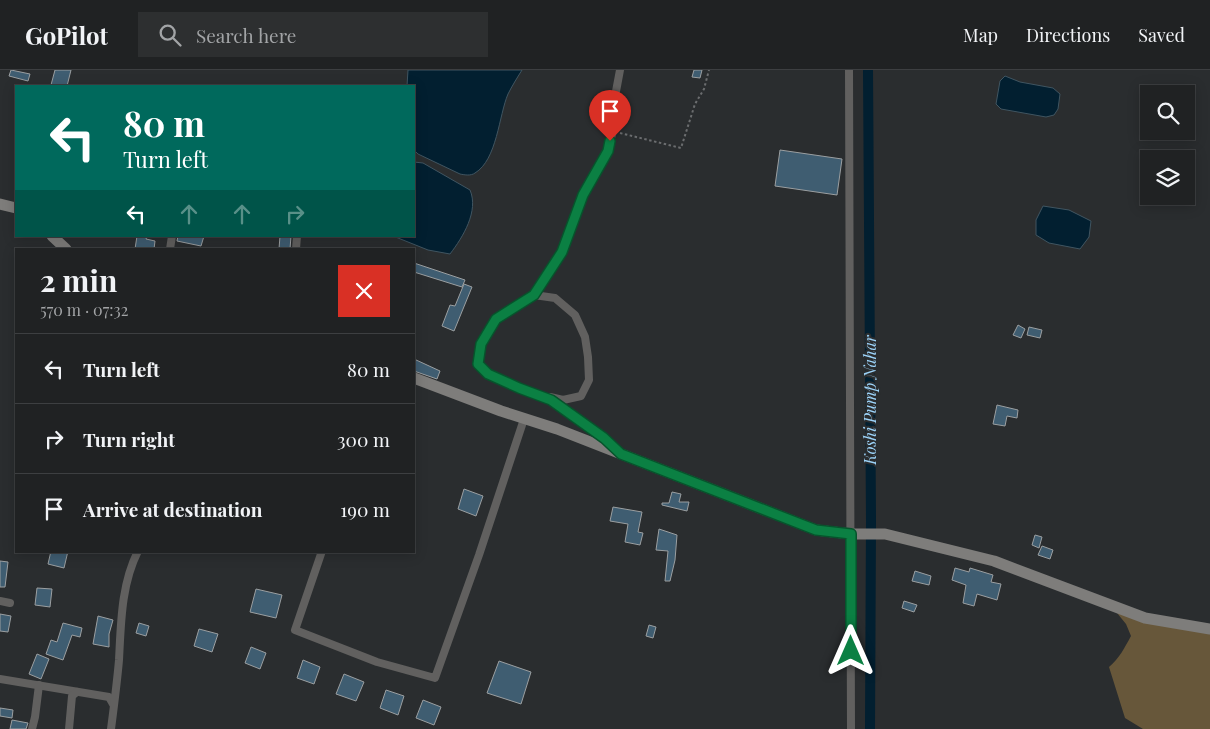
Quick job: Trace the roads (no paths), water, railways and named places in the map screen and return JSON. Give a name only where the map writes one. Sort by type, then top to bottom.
[{"type":"street","points":[[620,70],[614,102],[616,121],[608,151],[583,195],[562,252],[534,295],[496,319],[481,344],[478,364],[488,374],[551,400],[604,438],[621,454]]},
{"type":"street","points":[[849,70],[852,729]]},
{"type":"street","points":[[0,204],[15,208]]},
{"type":"street","points":[[53,237],[65,248]]},
{"type":"street","points":[[519,388],[563,400],[581,396],[589,380],[585,337],[575,314],[555,298],[534,295]]},
{"type":"street","points":[[415,378],[524,419],[557,429],[816,530],[851,534],[885,534],[994,561],[1145,618],[1210,629]]},
{"type":"street","points":[[321,553],[295,630],[377,662],[436,678],[524,419]]},
{"type":"street","points":[[111,729],[124,592],[137,553]]},
{"type":"street","points":[[0,601],[10,603]]},
{"type":"street","points":[[0,680],[110,697],[114,706]]},
{"type":"street","points":[[32,729],[39,685]]},
{"type":"street","points":[[69,729],[72,696],[77,692]]},
{"type":"water","points":[[408,70],[522,70],[508,94],[493,148],[482,167],[470,175],[460,174],[415,151],[415,85],[407,85]]},
{"type":"water","points":[[1005,76],[1020,82],[1053,88],[1060,94],[1058,109],[1054,115],[1046,117],[1001,109],[996,104],[1000,81]]},
{"type":"water","points":[[415,162],[423,163],[470,190],[472,198],[471,215],[468,223],[460,240],[450,254],[428,250],[396,237],[415,237]]},
{"type":"water","points":[[1043,206],[1069,210],[1091,221],[1089,237],[1080,249],[1049,243],[1036,235],[1036,220]]},
{"type":"waterway","name":"Koshi Pump Nahar","points":[[868,70],[871,521],[870,729]]}]
